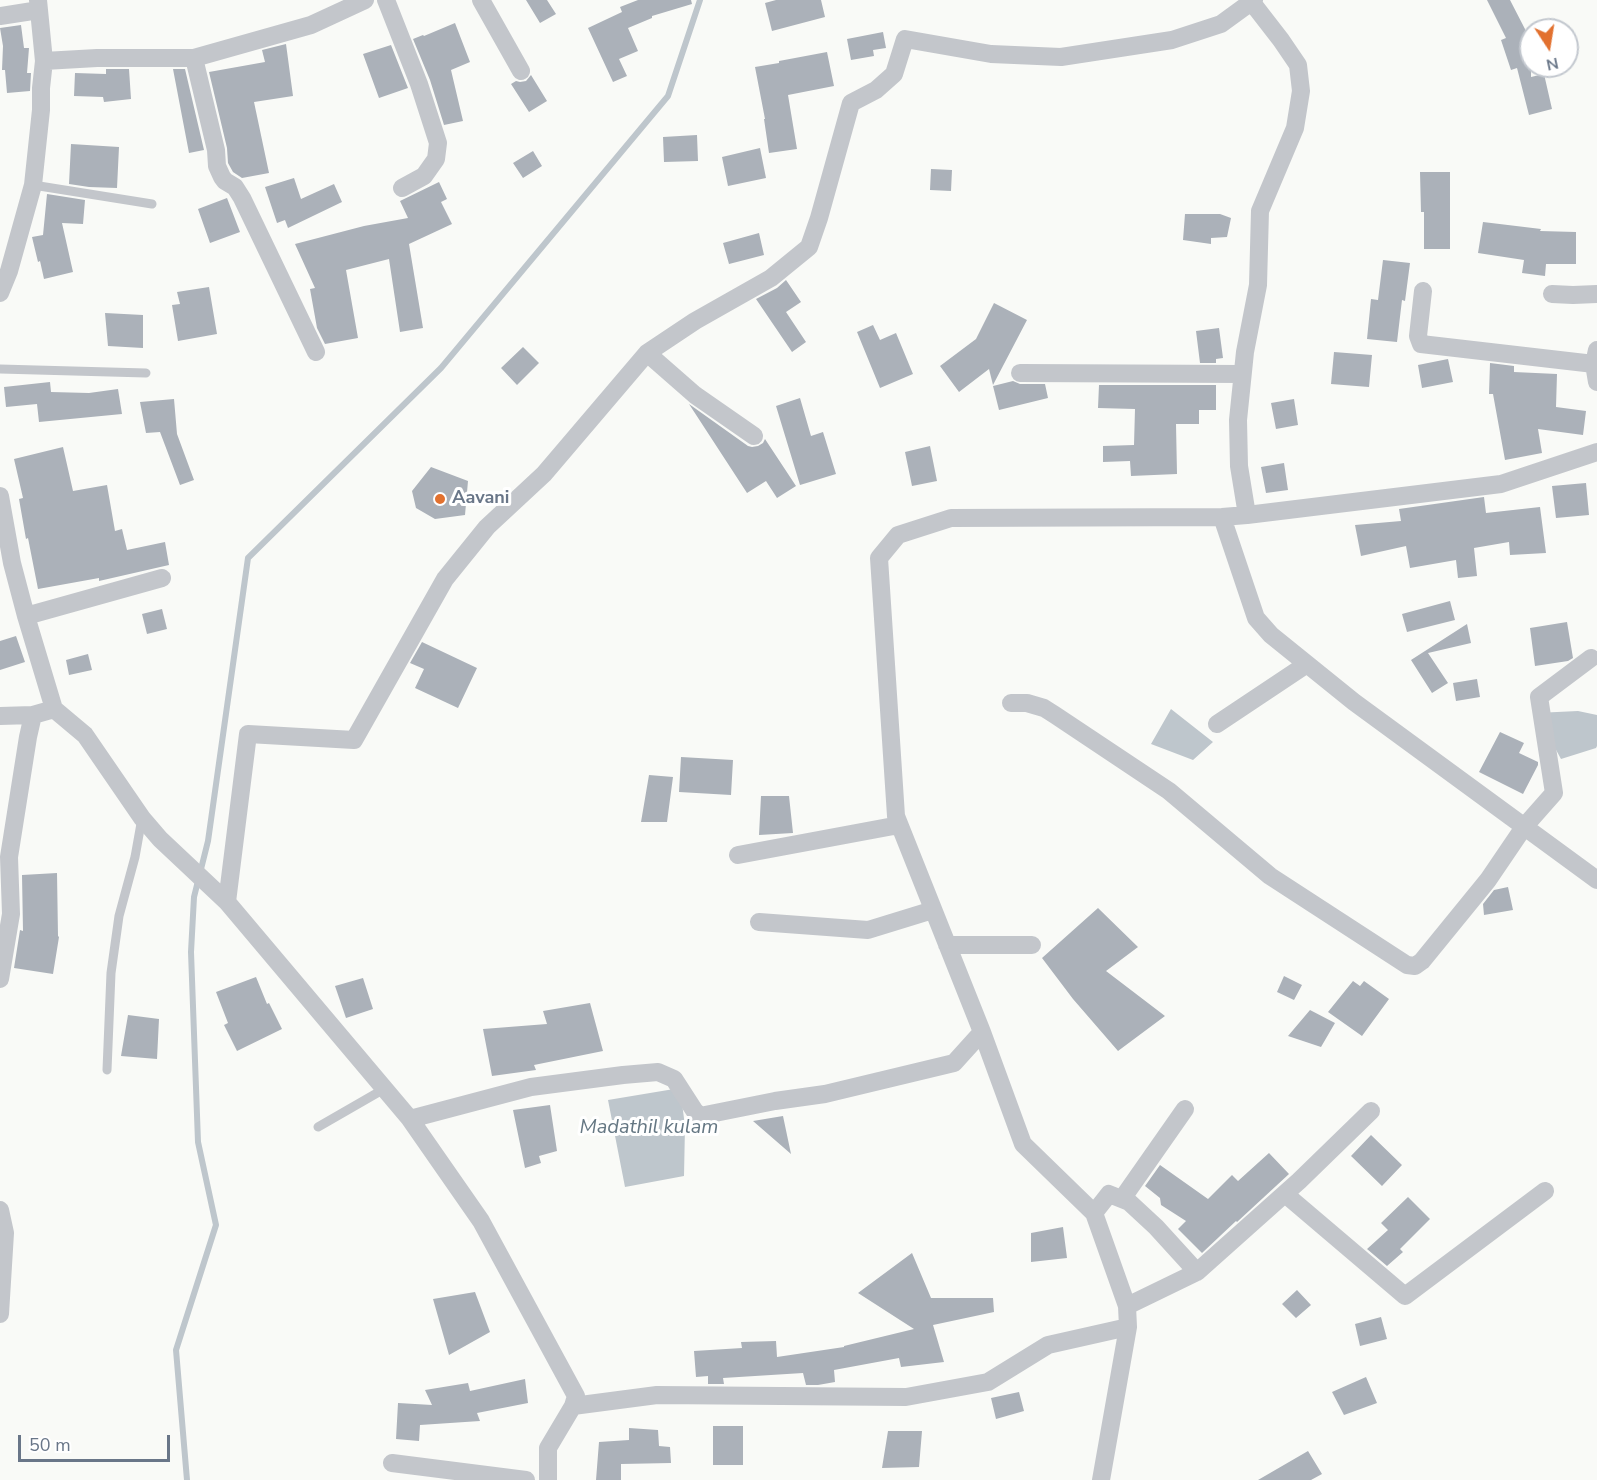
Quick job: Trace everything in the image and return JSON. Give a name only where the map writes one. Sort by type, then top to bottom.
[{"type":"street","points":[[44,61],[98,58],[194,58],[311,25],[365,0]]},
{"type":"street","points":[[386,0],[419,84],[438,143],[436,159],[424,176],[402,188]]},
{"type":"street","points":[[481,0],[521,71]]},
{"type":"street","points":[[223,898],[248,734],[354,740],[446,579],[487,527],[544,474],[647,353],[695,321],[771,278],[809,247],[851,103],[876,90],[894,74],[905,39],[991,54],[1061,57],[1172,40],[1221,24],[1251,1],[1281,40],[1298,65],[1301,91],[1295,128],[1260,211],[1258,285],[1242,374],[1238,420],[1239,466],[1247,515]]},
{"type":"street","points":[[0,16],[39,5],[44,61],[33,185],[9,271],[0,293]]},
{"type":"street","points":[[194,58],[216,150],[217,166],[225,182],[235,188],[242,198],[316,352]]},
{"type":"street","points":[[1423,291],[1418,336],[1421,344],[1596,365]]},
{"type":"street","points":[[1552,294],[1597,294]]},
{"type":"street","points":[[647,353],[695,395],[754,436]]},
{"type":"street","points":[[1020,373],[1242,374]]},
{"type":"street","points":[[1101,1480],[1128,1327],[1127,1306],[1094,1212],[1023,1144],[982,1032],[896,816],[879,558],[898,535],[951,518],[1247,515],[1501,484],[1597,452]]},
{"type":"street","points":[[0,496],[12,563],[54,709],[85,735],[142,818],[223,898],[410,1119],[481,1221],[576,1396],[573,1406],[548,1448],[548,1480]]},
{"type":"street","points":[[1222,517],[1256,618],[1272,635],[1354,702],[1597,880]]},
{"type":"street","points":[[26,615],[162,578]]},
{"type":"street","points":[[1028,704],[1168,791],[1270,876],[1407,965],[1417,966],[1488,880],[1524,827],[1554,793],[1539,697],[1591,658]]},
{"type":"street","points":[[1217,724],[1306,664]]},
{"type":"street","points":[[0,716],[33,715],[54,709]]},
{"type":"street","points":[[0,979],[11,914],[5,866],[9,857],[20,781],[33,715]]},
{"type":"street","points":[[738,855],[899,825]]},
{"type":"street","points":[[759,922],[868,930],[933,910]]},
{"type":"street","points":[[947,945],[1032,945]]},
{"type":"street","points":[[410,1119],[531,1087],[658,1072],[674,1079],[700,1116],[825,1094],[954,1063],[982,1032]]},
{"type":"street","points":[[1122,1199],[1185,1109]]},
{"type":"street","points":[[1127,1306],[1197,1272],[1284,1194],[1371,1111]]},
{"type":"street","points":[[1284,1194],[1405,1296],[1545,1191]]},
{"type":"street","points":[[1094,1212],[1109,1194],[1129,1202],[1156,1227],[1197,1272]]},
{"type":"street","points":[[0,1210],[5,1233],[0,1314]]},
{"type":"street","points":[[573,1406],[657,1395],[906,1397],[988,1382],[1048,1345],[1128,1327]]},
{"type":"street","points":[[392,1463],[526,1480]]},
{"type":"lane","points":[[33,185],[152,204]]},
{"type":"lane","points":[[0,369],[146,373]]},
{"type":"lane","points":[[107,1070],[111,973],[119,916],[135,857],[142,818]]},
{"type":"lane","points":[[318,1127],[384,1089]]},
{"type":"water","points":[[1171,709],[1213,742],[1193,760],[1151,744]]},
{"type":"water","points":[[1578,711],[1597,715],[1597,746],[1561,759],[1536,713]]},
{"type":"water","name":"Madathil kulam","points":[[680,1088],[685,1126],[684,1176],[625,1187],[608,1100]]},
{"type":"building","points":[[526,0],[547,0],[556,14],[540,23]]},
{"type":"building","points":[[638,0],[691,0],[692,4],[652,16],[628,28],[638,51],[619,59],[627,76],[613,82],[588,28],[622,12],[620,7]]},
{"type":"building","points":[[776,0],[821,0],[825,17],[772,31],[765,3]]},
{"type":"building","points":[[1487,0],[1510,0],[1519,18],[1519,76],[1517,68],[1511,70],[1501,40],[1506,38]]},
{"type":"building","points":[[455,23],[470,62],[451,70],[463,121],[444,125],[430,80],[413,39]]},
{"type":"building","points":[[21,25],[24,48],[29,48],[27,73],[31,73],[30,91],[7,93],[5,70],[2,70],[3,46],[0,28]]},
{"type":"building","points":[[883,32],[886,48],[873,50],[874,56],[851,60],[847,39]]},
{"type":"building","points":[[286,44],[293,96],[254,102],[269,173],[242,178],[233,172],[228,163],[227,148],[209,72],[265,62],[262,50]]},
{"type":"building","points":[[391,45],[408,88],[379,98],[363,54]]},
{"type":"building","points":[[827,52],[834,86],[788,95],[797,149],[769,153],[755,67]]},
{"type":"building","points":[[106,69],[129,69],[131,99],[104,102],[103,97],[74,96],[75,73],[106,74]]},
{"type":"building","points":[[173,69],[185,69],[204,150],[189,153]]},
{"type":"building","points":[[531,75],[547,101],[529,112],[511,84],[516,81],[526,81]]},
{"type":"building","points":[[1520,78],[1545,78],[1552,109],[1529,115]]},
{"type":"building","points":[[697,135],[698,161],[664,162],[663,137]]},
{"type":"building","points":[[71,144],[119,147],[117,188],[69,184]]},
{"type":"building","points":[[760,148],[766,178],[728,186],[722,157]]},
{"type":"building","points":[[533,151],[542,166],[523,178],[513,163]]},
{"type":"building","points":[[931,169],[952,170],[951,191],[930,190]]},
{"type":"building","points":[[1420,172],[1450,172],[1450,249],[1424,249],[1424,212],[1421,212]]},
{"type":"building","points":[[294,178],[301,199],[334,184],[342,202],[288,228],[285,220],[277,223],[265,187]]},
{"type":"building","points":[[439,182],[447,199],[441,202],[452,224],[409,244],[423,328],[400,332],[389,259],[346,270],[358,338],[325,344],[317,328],[310,289],[315,288],[295,244],[364,226],[408,218],[400,201]]},
{"type":"building","points":[[47,194],[85,200],[83,224],[62,223],[73,272],[44,279],[32,237],[43,235]]},
{"type":"building","points":[[227,198],[240,232],[210,243],[198,209]]},
{"type":"building","points":[[1185,214],[1220,214],[1231,218],[1227,237],[1211,238],[1211,244],[1183,240]]},
{"type":"building","points":[[1483,222],[1541,229],[1540,231],[1576,232],[1576,264],[1546,264],[1545,276],[1522,273],[1524,260],[1478,253]]},
{"type":"building","points":[[759,233],[764,255],[729,264],[723,243]]},
{"type":"building","points":[[1383,260],[1410,263],[1405,301],[1402,300],[1397,342],[1367,339],[1371,299],[1378,300]]},
{"type":"building","points":[[786,280],[801,302],[786,312],[806,342],[792,352],[756,299],[777,288]]},
{"type":"building","points":[[209,287],[217,334],[178,341],[172,305],[180,304],[177,292]]},
{"type":"building","points":[[994,303],[1027,320],[993,385],[989,369],[959,392],[940,366],[976,339]]},
{"type":"building","points":[[105,313],[143,315],[143,348],[108,346]]},
{"type":"building","points":[[873,325],[880,340],[896,333],[913,374],[880,388],[857,332]]},
{"type":"building","points":[[1219,328],[1223,358],[1216,359],[1216,363],[1200,363],[1196,331]]},
{"type":"building","points":[[523,347],[539,363],[517,385],[501,368]]},
{"type":"building","points":[[1334,352],[1372,355],[1369,387],[1331,384]]},
{"type":"building","points":[[1448,359],[1453,382],[1422,388],[1418,365]]},
{"type":"building","points":[[1490,363],[1514,366],[1514,372],[1557,374],[1556,407],[1586,411],[1583,435],[1538,429],[1542,453],[1505,460],[1493,394],[1489,394]]},
{"type":"building","points":[[1013,381],[1020,384],[1045,384],[1048,398],[999,410],[993,386]]},
{"type":"building","points":[[50,382],[51,392],[89,393],[118,389],[122,414],[39,422],[37,404],[6,407],[4,387]]},
{"type":"building","points":[[1099,385],[1216,385],[1216,410],[1199,410],[1199,424],[1176,424],[1177,474],[1131,476],[1130,461],[1103,462],[1103,446],[1134,445],[1135,409],[1098,408]]},
{"type":"building","points":[[800,398],[811,436],[823,432],[836,474],[800,485],[776,406]]},
{"type":"building","points":[[174,399],[177,434],[194,480],[180,485],[160,432],[146,433],[140,402]]},
{"type":"building","points":[[1294,399],[1298,425],[1276,429],[1271,403]]},
{"type":"building","points":[[689,404],[748,446],[758,446],[765,439],[796,486],[777,498],[766,481],[747,493]]},
{"type":"building","points":[[930,446],[937,481],[912,486],[905,452]]},
{"type":"building","points":[[63,447],[73,491],[107,485],[115,531],[122,529],[127,550],[165,542],[169,565],[99,581],[99,578],[38,589],[28,538],[26,539],[19,499],[23,498],[14,459]]},
{"type":"building","points":[[1284,463],[1288,490],[1266,493],[1261,467]]},
{"type":"building","name":"Aavani","points":[[431,467],[468,481],[465,515],[435,519],[416,508],[412,491]]},
{"type":"building","points":[[1586,483],[1589,515],[1556,518],[1552,486]]},
{"type":"building","points":[[1484,497],[1486,513],[1540,507],[1546,553],[1510,555],[1509,542],[1474,548],[1477,576],[1458,578],[1456,560],[1410,568],[1406,546],[1361,556],[1355,525],[1401,521],[1399,509]]},
{"type":"building","points":[[1450,601],[1455,620],[1407,632],[1402,614]]},
{"type":"building","points":[[162,609],[167,629],[147,634],[142,614]]},
{"type":"building","points":[[1567,622],[1573,658],[1568,661],[1535,666],[1530,628]]},
{"type":"building","points":[[1467,624],[1471,643],[1428,653],[1448,683],[1432,693],[1411,660]]},
{"type":"building","points":[[16,636],[25,662],[0,670],[0,641]]},
{"type":"building","points":[[422,642],[477,668],[458,708],[415,688],[424,669],[410,663]]},
{"type":"building","points":[[88,654],[92,670],[69,675],[66,660]]},
{"type":"building","points":[[1477,679],[1480,697],[1456,701],[1453,683]]},
{"type":"building","points":[[1500,732],[1524,743],[1519,753],[1538,762],[1523,794],[1479,772]]},
{"type":"building","points":[[681,757],[733,760],[731,795],[679,792]]},
{"type":"building","points":[[649,775],[673,777],[667,822],[641,822]]},
{"type":"building","points":[[761,796],[789,796],[793,833],[759,835]]},
{"type":"building","points":[[57,873],[59,937],[53,974],[14,968],[20,930],[23,931],[22,875]]},
{"type":"building","points":[[1508,887],[1513,910],[1484,915],[1483,904],[1494,890]]},
{"type":"building","points":[[1098,908],[1138,947],[1106,971],[1165,1016],[1118,1051],[1073,999],[1042,958]]},
{"type":"building","points":[[1284,976],[1302,985],[1294,1000],[1277,992]]},
{"type":"building","points":[[256,977],[267,1004],[269,1003],[282,1029],[237,1051],[224,1025],[228,1023],[216,992]]},
{"type":"building","points":[[363,978],[373,1009],[346,1018],[335,986]]},
{"type":"building","points":[[1353,981],[1360,986],[1364,981],[1389,999],[1362,1036],[1328,1012]]},
{"type":"building","points":[[590,1003],[603,1051],[534,1065],[536,1070],[492,1076],[483,1029],[547,1024],[543,1011]]},
{"type":"building","points":[[1310,1010],[1335,1023],[1321,1047],[1288,1036]]},
{"type":"building","points":[[128,1015],[159,1019],[157,1059],[121,1056]]},
{"type":"building","points":[[550,1105],[557,1151],[539,1156],[541,1163],[525,1168],[513,1110]]},
{"type":"building","points":[[783,1116],[791,1154],[753,1121]]},
{"type":"building","points":[[1371,1135],[1402,1165],[1382,1186],[1351,1156]]},
{"type":"building","points":[[1269,1153],[1289,1174],[1202,1253],[1178,1229],[1186,1221],[1161,1205],[1160,1198],[1145,1186],[1160,1165],[1208,1199],[1232,1175],[1238,1181]]},
{"type":"building","points":[[1408,1197],[1430,1219],[1400,1249],[1403,1252],[1387,1266],[1367,1249],[1388,1230],[1381,1223]]},
{"type":"building","points":[[1063,1227],[1067,1258],[1031,1262],[1031,1233]]},
{"type":"building","points":[[912,1253],[931,1298],[993,1298],[994,1312],[933,1325],[944,1362],[901,1367],[899,1358],[834,1370],[835,1382],[818,1385],[806,1385],[803,1373],[723,1378],[724,1384],[708,1384],[708,1376],[696,1377],[694,1351],[742,1348],[741,1342],[776,1341],[777,1357],[844,1347],[914,1329],[858,1293]]},
{"type":"building","points":[[1297,1290],[1311,1305],[1296,1318],[1282,1304]]},
{"type":"building","points":[[475,1292],[490,1332],[449,1355],[433,1299]]},
{"type":"building","points":[[1381,1317],[1387,1339],[1360,1346],[1355,1324]]},
{"type":"building","points":[[1366,1377],[1377,1403],[1344,1415],[1332,1392]]},
{"type":"building","points":[[525,1379],[528,1403],[477,1413],[480,1421],[420,1425],[419,1441],[396,1439],[398,1403],[432,1405],[425,1390],[468,1383],[470,1391]]},
{"type":"building","points":[[1019,1392],[1024,1411],[996,1419],[991,1398]]},
{"type":"building","points":[[713,1426],[743,1426],[743,1465],[713,1465]]},
{"type":"building","points":[[629,1428],[658,1430],[659,1446],[670,1447],[671,1463],[621,1464],[621,1480],[596,1480],[599,1442],[629,1440]]},
{"type":"building","points":[[888,1431],[922,1431],[919,1467],[882,1468]]},
{"type":"building","points":[[1308,1451],[1322,1474],[1311,1480],[1258,1480]]},
{"type":"waterway","points":[[187,1480],[176,1350],[216,1225],[198,1142],[191,952],[194,897],[208,841],[248,558],[441,368],[668,96],[700,0]]},
{"type":"place","name":"Aavani","points":[[440,499]]}]
